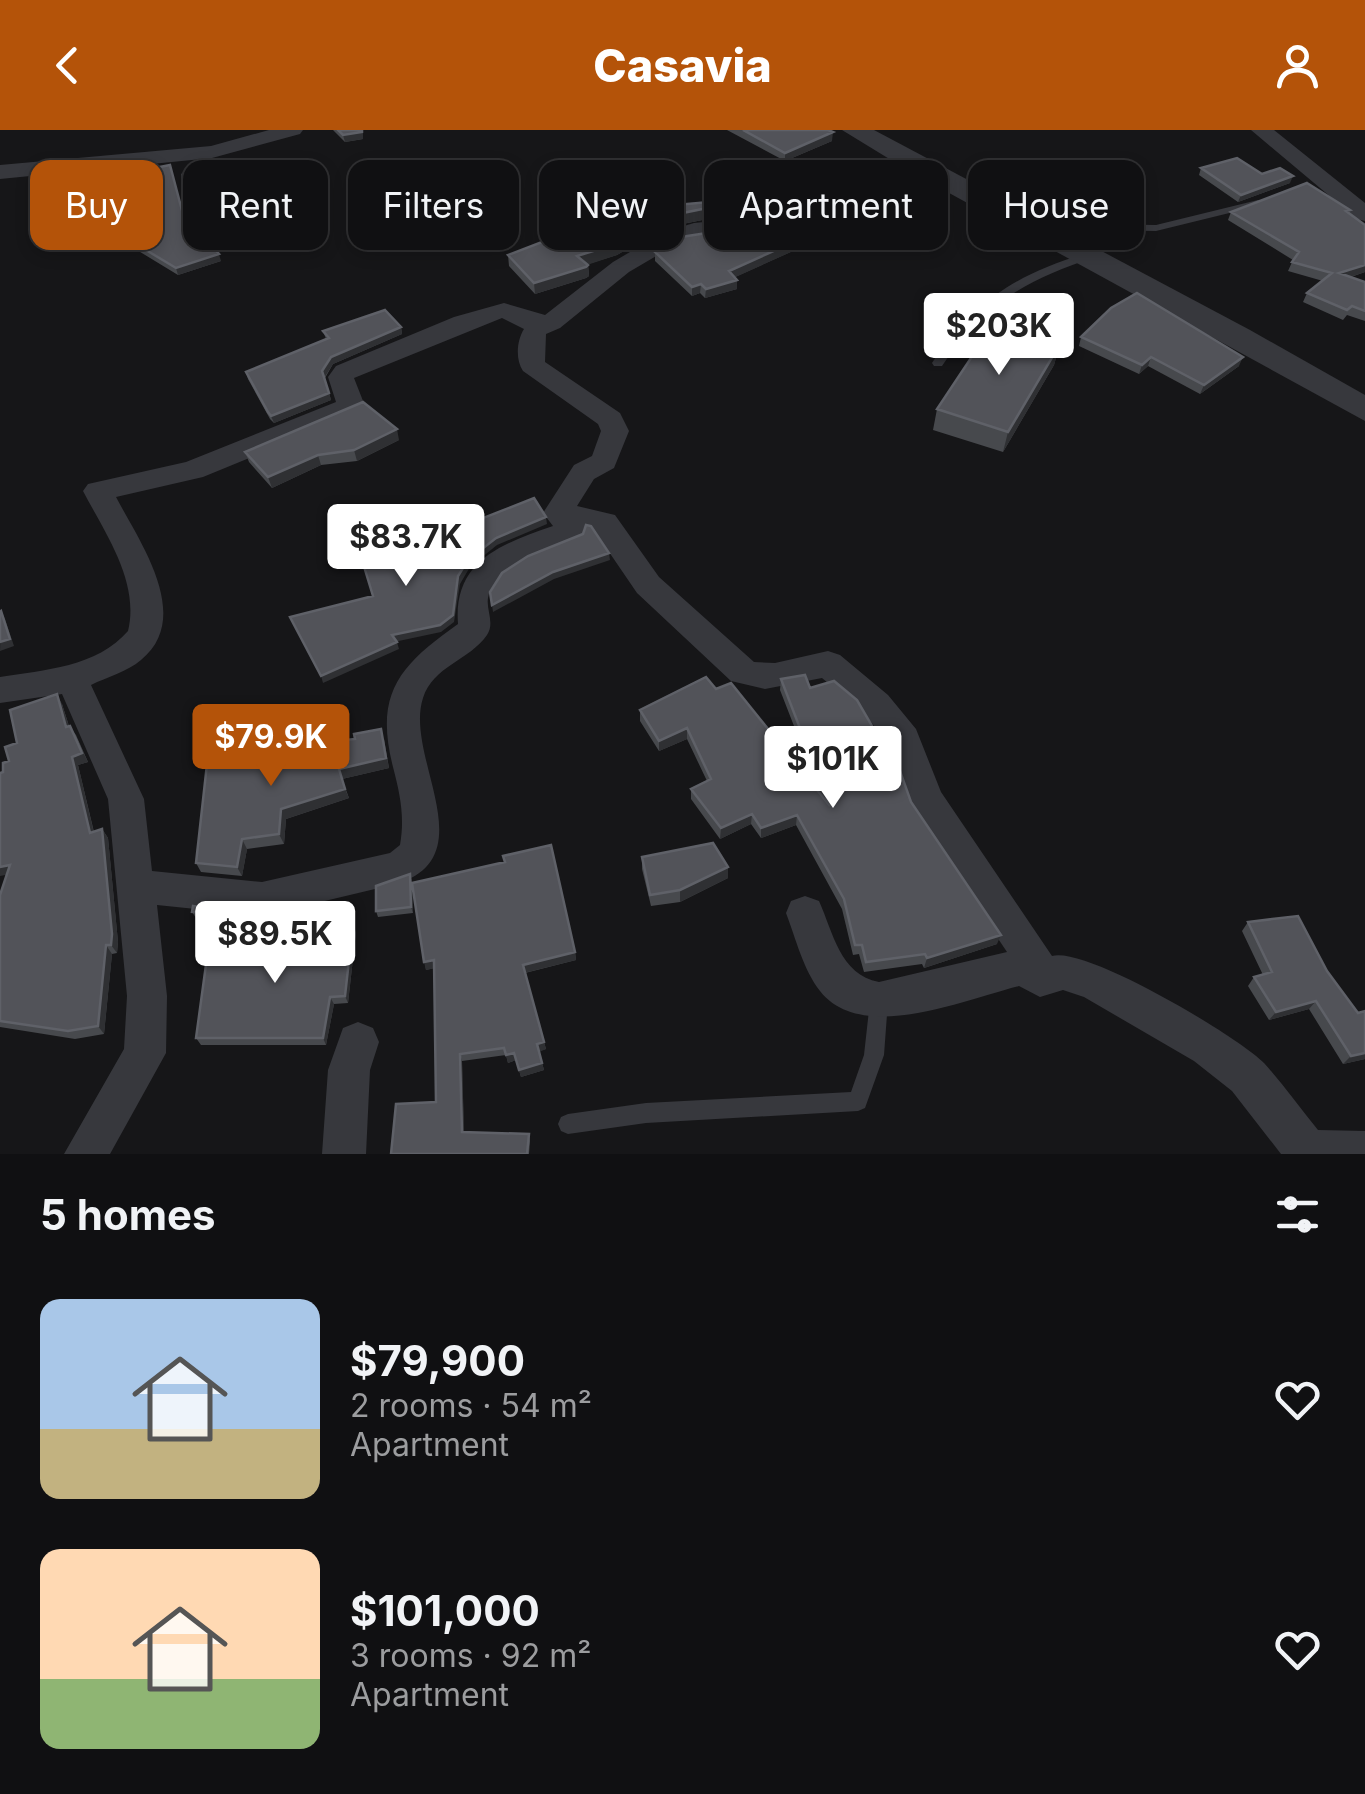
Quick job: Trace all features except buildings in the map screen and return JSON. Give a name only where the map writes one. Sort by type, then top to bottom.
[{"type":"street","points":[[0,172],[211,152],[293,130]]},
{"type":"street","points":[[855,130],[907,160]]},
{"type":"street","points":[[1261,130],[1316,182],[1365,214]]},
{"type":"street","points":[[704,229],[672,236],[621,267],[551,322],[537,328],[531,338],[532,365],[610,419],[615,432],[604,461],[584,472],[558,513],[604,522],[648,585],[743,672],[761,680],[828,664],[876,704],[904,739],[925,799],[1032,955],[1040,978]]},
{"type":"street","points":[[1079,250],[1282,358],[1365,410]]},
{"type":"street","points":[[0,690],[72,679],[133,649],[143,628],[147,596],[130,544],[98,492],[193,470],[351,406],[341,378],[346,372],[410,348],[435,334],[504,310],[531,323],[551,322]]},
{"type":"street","points":[[138,886],[262,900],[400,867],[417,853],[421,816],[404,741],[404,709],[410,686],[430,663],[474,629],[471,600],[476,583],[531,544],[570,530],[564,521],[568,517]]},
{"type":"street","points":[[72,679],[126,799],[147,996],[145,1053],[86,1154]]},
{"type":"street","points":[[805,913],[836,985],[860,1000],[879,1001],[1023,967],[1040,978]]},
{"type":"street","points":[[1040,978],[1062,971],[1096,982],[1210,1047],[1247,1076],[1309,1153],[1365,1153]]},
{"type":"street","points":[[344,1154],[349,1070],[358,1042]]},
{"type":"lane","points":[[203,160],[211,152]]},
{"type":"lane","points":[[1144,228],[1266,200]]},
{"type":"lane","points":[[938,363],[980,308],[1036,273],[1091,256]]},
{"type":"lane","points":[[568,1124],[646,1113],[858,1101],[874,1055],[879,1001]]}]
